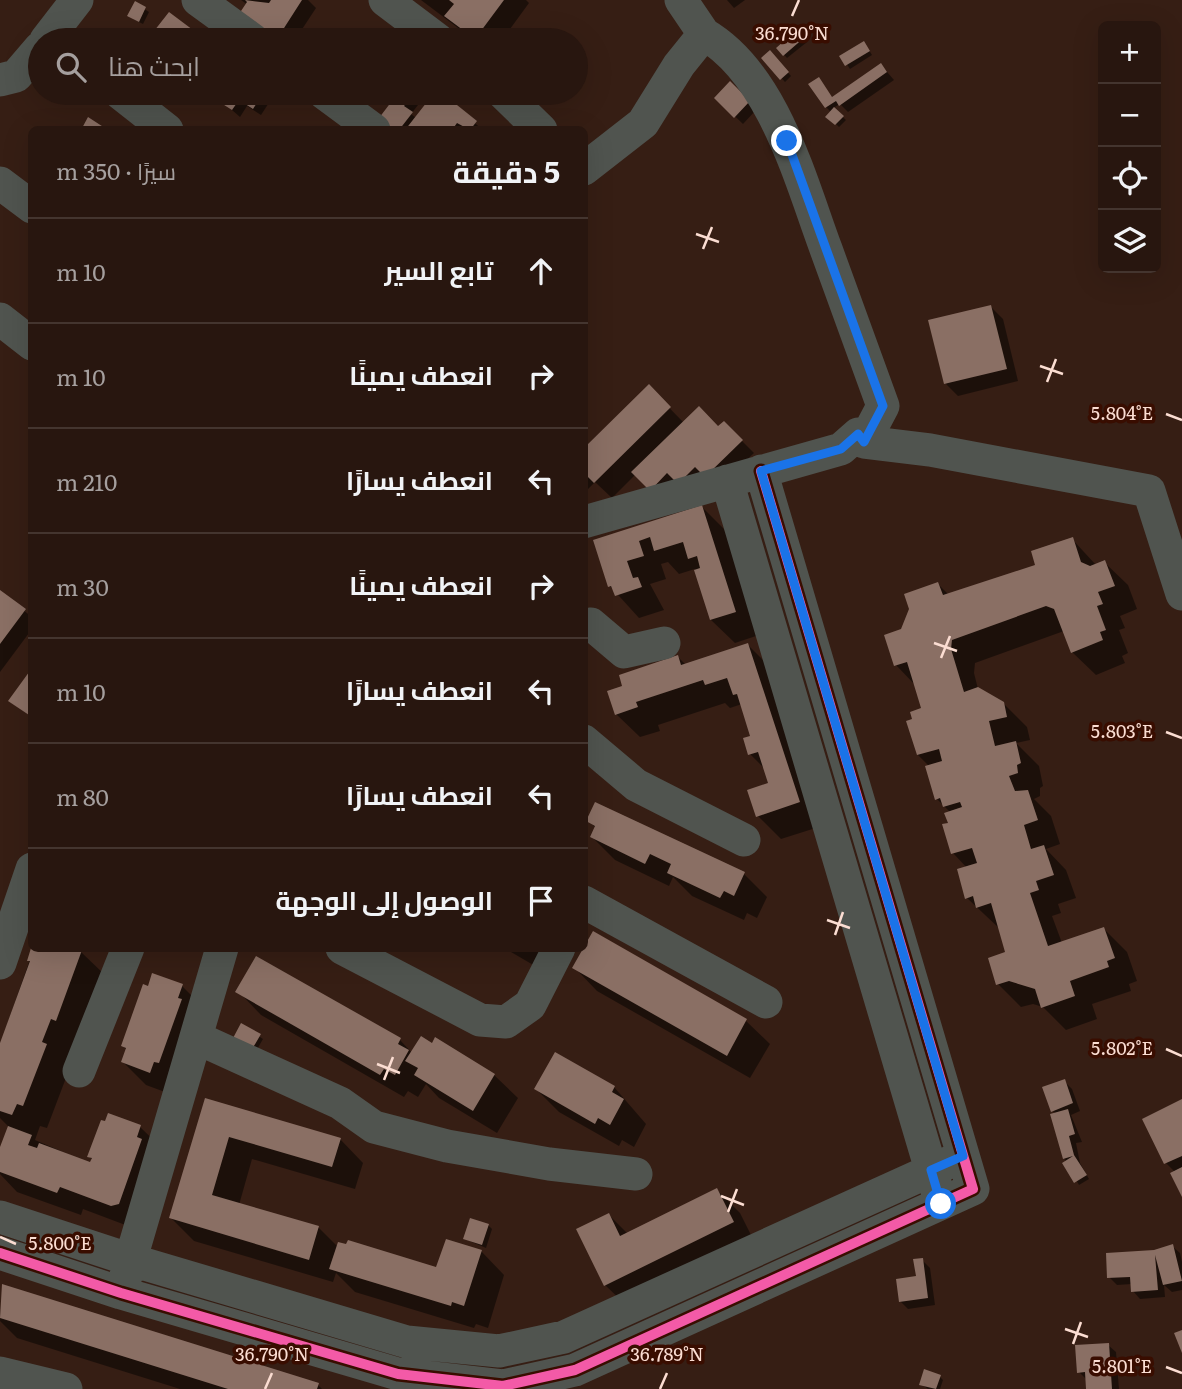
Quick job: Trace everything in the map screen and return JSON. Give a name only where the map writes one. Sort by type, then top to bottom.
[{"type":"street","points":[[55,28],[76,0]]},
{"type":"street","points":[[198,0],[236,28]]},
{"type":"street","points":[[385,0],[422,28]]},
{"type":"street","points":[[681,0],[705,34],[725,46],[747,73],[787,141],[883,406],[864,442]]},
{"type":"street","points":[[588,166],[643,123],[679,65],[705,34]]},
{"type":"street","points":[[0,80],[16,76],[28,64]]},
{"type":"street","points":[[135,105],[162,126]]},
{"type":"street","points":[[340,105],[369,126]]},
{"type":"street","points":[[515,105],[537,126]]},
{"type":"street","points":[[0,183],[28,204]]},
{"type":"street","points":[[0,319],[28,341]]},
{"type":"street","points":[[588,521],[841,449],[858,434],[864,442],[930,450],[1149,491],[1182,594]]},
{"type":"street","points":[[0,1253],[395,1381],[503,1386],[575,1370],[973,1189],[761,471]]},
{"type":"street","points":[[727,481],[941,1204]]},
{"type":"street","points":[[588,618],[624,653],[664,643]]},
{"type":"street","points":[[588,744],[636,785],[744,840]]},
{"type":"street","points":[[0,963],[17,901],[28,878]]},
{"type":"street","points":[[588,904],[766,1002]]},
{"type":"street","points":[[79,1071],[126,952]]},
{"type":"street","points":[[121,1293],[197,1038],[219,952]]},
{"type":"street","points":[[350,952],[480,1020],[506,1023],[530,1005],[557,952]]},
{"type":"street","points":[[197,1038],[340,1103],[374,1127],[446,1146],[549,1164],[636,1174]]},
{"type":"street","points":[[0,1217],[131,1260],[407,1342],[499,1351],[564,1336],[963,1156]]},
{"type":"street","points":[[395,1381],[407,1342]]},
{"type":"street","points":[[0,1373],[66,1389]]},
{"type":"building","points":[[245,0],[269,3],[271,0],[302,0],[284,28],[260,28],[239,14],[247,2]]},
{"type":"building","points":[[449,0],[504,0],[483,28],[460,28],[444,16],[454,4]]},
{"type":"building","points":[[135,1],[146,7],[139,22],[127,16]]},
{"type":"building","points":[[169,12],[190,28],[156,28]]},
{"type":"building","points":[[798,29],[805,37],[783,56],[776,48]]},
{"type":"building","points":[[864,41],[870,51],[845,66],[839,56]]},
{"type":"building","points":[[770,50],[789,72],[780,80],[761,58]]},
{"type":"building","points":[[881,63],[887,72],[839,106],[836,101],[825,108],[808,84],[819,77],[832,97]]},
{"type":"building","points":[[730,81],[750,101],[734,118],[714,98]]},
{"type":"building","points":[[389,105],[405,105],[413,112],[402,126],[390,126],[379,118]]},
{"type":"building","points":[[425,105],[457,105],[477,121],[473,126],[457,123],[455,126],[408,126]]},
{"type":"building","points":[[834,107],[844,116],[835,125],[825,117]]},
{"type":"building","points":[[88,117],[102,126],[83,126]]},
{"type":"building","points":[[991,305],[1007,369],[944,384],[928,320]]},
{"type":"building","points":[[649,384],[671,407],[594,483],[588,477],[588,444]]},
{"type":"building","points":[[699,406],[718,426],[724,421],[743,440],[705,477],[695,467],[678,484],[667,473],[650,491],[631,472]]},
{"type":"building","points":[[702,505],[736,612],[710,620],[694,570],[700,568],[697,556],[688,559],[683,542],[654,551],[650,537],[639,541],[644,556],[627,561],[633,578],[638,577],[642,587],[615,596],[611,586],[608,587],[593,540]]},
{"type":"building","points":[[1073,537],[1081,562],[1090,566],[1105,560],[1115,586],[1098,592],[1103,604],[1097,606],[1106,630],[1100,632],[1103,640],[1071,653],[1054,609],[1046,606],[952,640],[951,649],[964,692],[978,687],[1004,702],[1007,717],[989,721],[995,746],[1016,741],[1021,763],[1017,765],[1018,773],[1009,776],[1015,791],[1028,790],[1038,820],[1024,825],[1031,849],[1044,845],[1054,875],[1036,881],[1039,890],[1030,893],[1048,946],[1104,927],[1115,958],[1107,961],[1109,967],[1070,981],[1075,996],[1041,1008],[1035,989],[1009,981],[996,985],[988,958],[1005,952],[991,903],[976,908],[973,896],[965,899],[957,869],[977,863],[972,848],[951,854],[942,824],[948,823],[944,813],[962,807],[960,802],[943,807],[940,798],[935,800],[925,766],[942,761],[939,749],[917,755],[906,721],[912,719],[910,712],[921,708],[907,662],[894,666],[884,635],[901,629],[909,609],[904,594],[938,582],[943,595],[1035,565],[1031,551]]},
{"type":"building","points":[[0,590],[26,609],[0,644]]},
{"type":"building","points":[[748,643],[800,802],[756,817],[747,790],[768,783],[758,752],[748,755],[743,738],[750,736],[737,694],[733,695],[727,678],[705,685],[703,680],[636,702],[638,707],[615,715],[607,691],[622,686],[619,675],[678,655],[681,665]]},
{"type":"building","points":[[28,674],[28,714],[8,701]]},
{"type":"building","points":[[595,802],[745,872],[734,896],[724,891],[720,898],[667,873],[671,864],[650,854],[645,864],[590,837],[595,826],[588,822]]},
{"type":"building","points":[[593,931],[747,1019],[727,1056],[572,968],[581,952],[588,952],[588,940]]},
{"type":"building","points":[[30,952],[81,952],[56,1021],[51,1019],[42,1042],[47,1044],[23,1106],[17,1104],[12,1115],[0,1111],[0,1043],[30,961],[27,961]]},
{"type":"building","points":[[256,956],[401,1038],[398,1044],[409,1050],[395,1075],[384,1069],[380,1075],[235,992]]},
{"type":"building","points":[[152,973],[183,984],[178,998],[182,999],[159,1063],[154,1062],[150,1073],[121,1062],[126,1048],[121,1046],[143,984],[148,986]]},
{"type":"building","points":[[241,1023],[261,1034],[251,1051],[232,1040]]},
{"type":"building","points":[[421,1036],[432,1043],[435,1037],[495,1074],[473,1111],[414,1075],[418,1068],[405,1061]]},
{"type":"building","points":[[555,1052],[615,1086],[612,1092],[624,1099],[610,1125],[598,1118],[595,1124],[534,1089]]},
{"type":"building","points":[[1065,1079],[1073,1103],[1051,1112],[1042,1087]]},
{"type":"building","points":[[205,1098],[341,1138],[332,1167],[229,1137],[212,1195],[319,1226],[309,1260],[169,1218]]},
{"type":"building","points":[[1182,1099],[1182,1156],[1164,1164],[1142,1119]]},
{"type":"building","points":[[1068,1109],[1075,1134],[1069,1136],[1074,1155],[1087,1175],[1074,1183],[1062,1163],[1073,1156],[1063,1159],[1050,1114]]},
{"type":"building","points":[[108,1113],[141,1125],[137,1137],[142,1139],[119,1204],[111,1206],[60,1187],[57,1193],[0,1172],[0,1147],[8,1126],[32,1135],[28,1145],[37,1148],[39,1143],[90,1162],[92,1158],[87,1157],[101,1120],[105,1121]]},
{"type":"building","points":[[1182,1167],[1182,1197],[1170,1173]]},
{"type":"building","points":[[717,1188],[734,1222],[604,1286],[576,1229],[609,1213],[620,1236]]},
{"type":"building","points":[[470,1218],[489,1224],[482,1245],[463,1239]]},
{"type":"building","points":[[446,1239],[482,1250],[464,1306],[452,1302],[451,1306],[329,1269],[338,1242],[346,1244],[348,1240],[436,1267]]},
{"type":"building","points":[[1173,1244],[1182,1281],[1163,1285],[1155,1255],[1158,1290],[1131,1292],[1130,1277],[1107,1278],[1106,1253],[1154,1250]]},
{"type":"building","points":[[923,1258],[928,1298],[899,1302],[896,1279],[916,1276],[913,1259]]},
{"type":"building","points":[[2,1284],[319,1383],[317,1389],[228,1389],[0,1318]]},
{"type":"building","points":[[1182,1330],[1182,1353],[1174,1333]]},
{"type":"building","points":[[1109,1343],[1112,1389],[1086,1389],[1085,1372],[1077,1373],[1075,1345]]},
{"type":"building","points":[[924,1369],[941,1375],[936,1389],[919,1385]]},
{"type":"cycle path","points":[[0,1253],[121,1293],[398,1374],[503,1386],[575,1370],[973,1189],[761,471]]},
{"type":"route","points":[[787,141],[883,406],[864,442],[858,434],[841,449],[761,471],[963,1156],[931,1170],[941,1204]]}]
